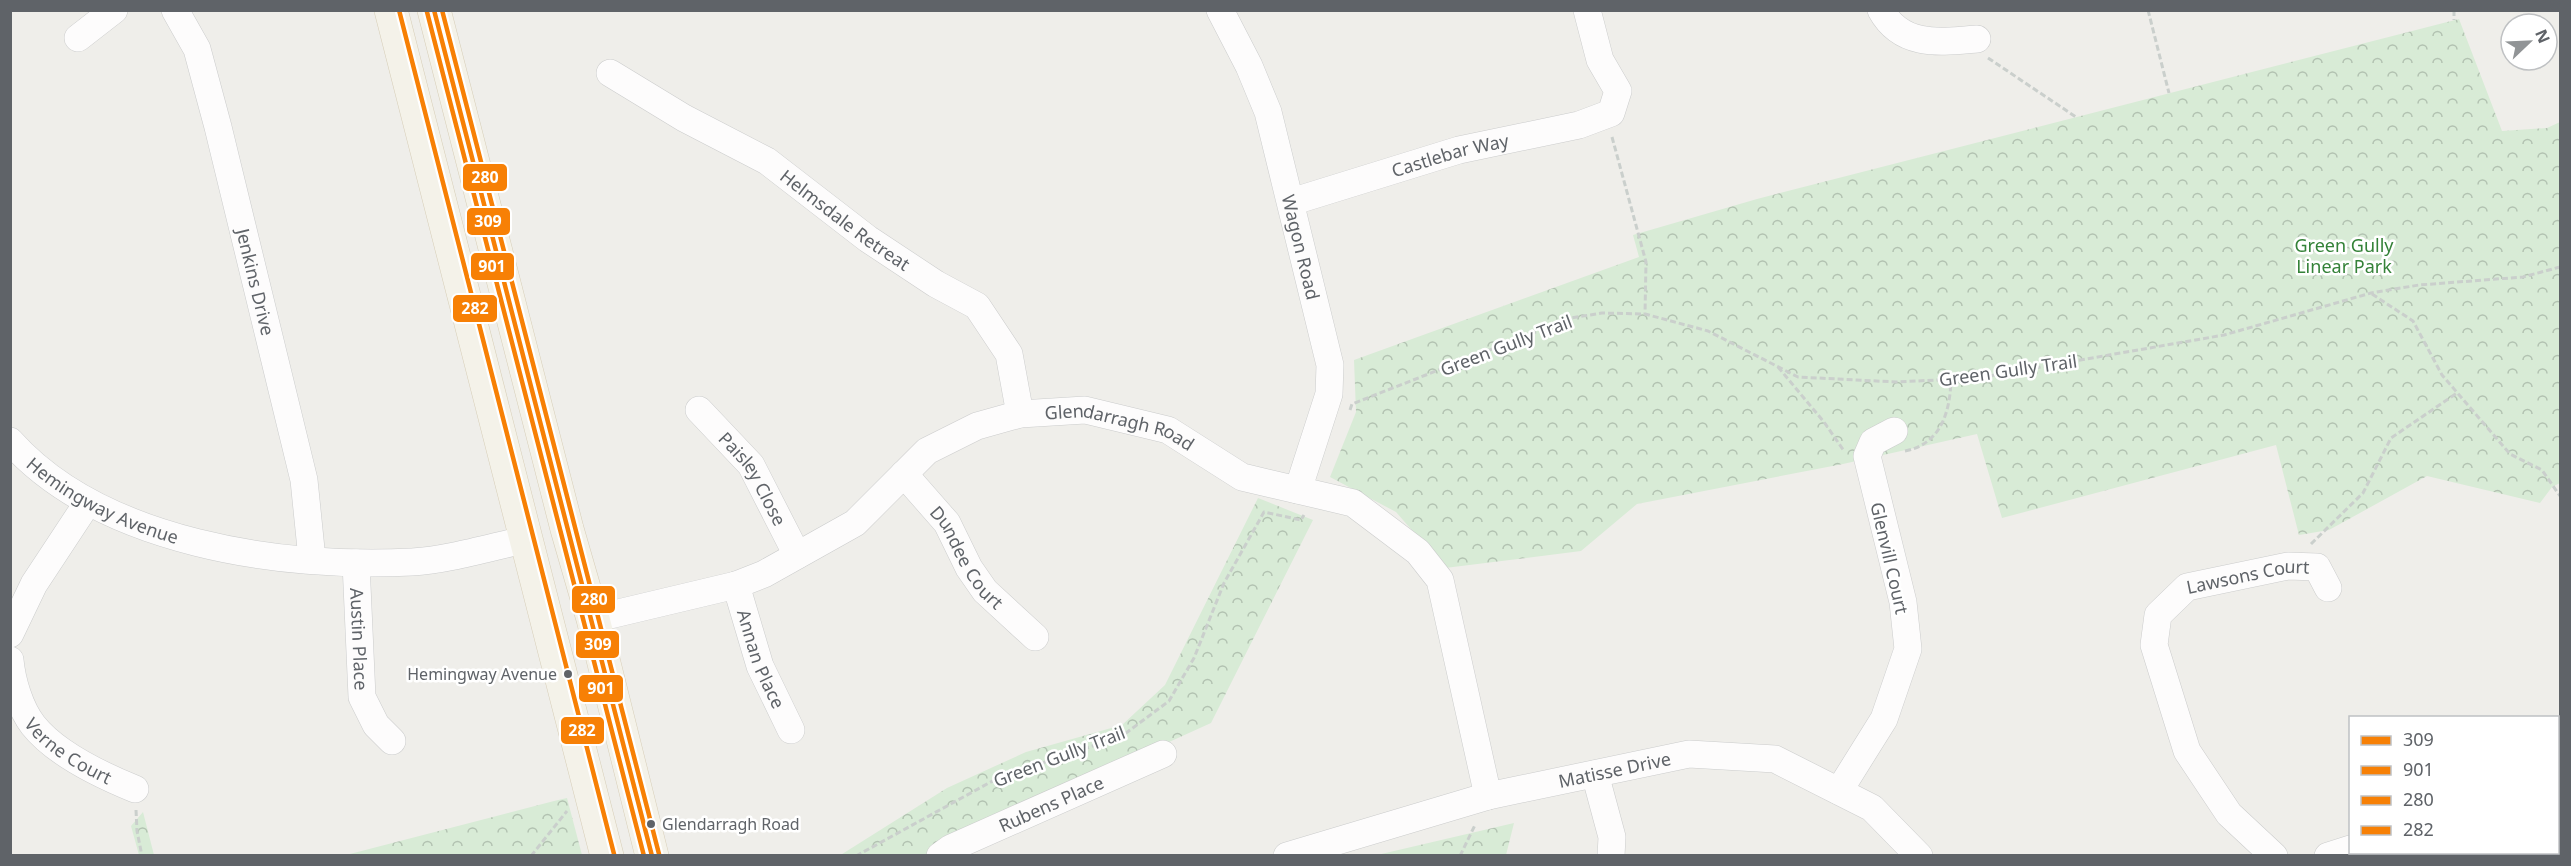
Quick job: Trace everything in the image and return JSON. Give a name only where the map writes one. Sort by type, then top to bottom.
[{"type":"main road","points":[[391,10],[607,855]]},
{"type":"main road","points":[[434,10],[567,529],[593,619],[652,855]]},
{"type":"main road","points":[[528,539],[567,529]]},
{"type":"street","points":[[78,38],[114,10]]},
{"type":"street","name":"Jenkins Drive","points":[[175,10],[197,49],[218,127],[304,480],[312,559]]},
{"type":"street","name":"Wagon Road","points":[[1220,10],[1249,66],[1268,112],[1330,365],[1329,394],[1307,492]]},
{"type":"street","points":[[1587,10],[1600,60],[1618,91],[1618,121]]},
{"type":"street","points":[[1881,10],[1888,23],[1906,36],[1932,43],[1969,40]]},
{"type":"street","name":"Helmsdale Retreat","points":[[610,73],[684,118],[766,161],[868,239],[936,284],[977,306],[1009,354],[1020,414]]},
{"type":"street","name":"Castlebar Way","points":[[1291,202],[1459,150],[1579,125],[1618,121]]},
{"type":"street","name":"Paisley Close","points":[[699,410],[751,465],[797,555]]},
{"type":"street","name":"Glendarragh Road","points":[[593,619],[736,585],[797,555],[855,523],[927,451],[977,426],[1020,414],[1085,410],[1168,430],[1242,477],[1353,503],[1418,552],[1440,580],[1488,796]]},
{"type":"street","name":"Hemingway Avenue","points":[[10,441],[49,477],[88,502],[174,537],[247,553],[356,563],[414,562],[528,539]]},
{"type":"street","name":"Glenvill Court","points":[[1839,791],[1884,719],[1908,649],[1903,602],[1868,469],[1867,456],[1873,442],[1899,441]]},
{"type":"street","name":"Dundee Court","points":[[904,474],[947,523],[969,568],[986,591],[1035,637]]},
{"type":"street","points":[[10,634],[34,584],[88,502]]},
{"type":"street","name":"Austin Place","points":[[356,563],[362,697],[376,725],[392,741]]},
{"type":"street","name":"Lawsons Court","points":[[2274,855],[2229,814],[2187,751],[2154,645],[2158,615],[2187,587],[2288,566],[2317,567],[2328,588]]},
{"type":"street","name":"Annan Place","points":[[736,585],[760,666],[791,730]]},
{"type":"street","name":"Verne Court","points":[[10,660],[12,681],[33,725],[97,773],[135,789]]},
{"type":"street","name":"Rubens Place","points":[[940,855],[951,848],[1164,754]]},
{"type":"street","name":"Matisse Drive","points":[[1287,855],[1488,796],[1689,754],[1775,759],[1872,808],[1919,855]]},
{"type":"street","points":[[1595,774],[1612,837],[1611,855]]},
{"type":"street","points":[[2328,855],[2349,849]]},
{"type":"street","points":[[2542,855],[2550,855]]},
{"type":"path","points":[[2148,10],[2169,93]]},
{"type":"path","points":[[2454,10],[2454,20]]},
{"type":"path","points":[[1969,40],[2076,117]]},
{"type":"path","points":[[1618,121],[1610,131],[1646,262],[1645,314]]},
{"type":"path","name":"Green Gully Trail","points":[[1348,414],[1352,404],[1571,318],[1602,313],[1645,314],[1708,331],[1797,377],[1896,382],[1951,380],[1977,378],[2224,335],[2371,293],[2419,285],[2523,277],[2560,267]]},
{"type":"path","points":[[2371,293],[2413,321],[2436,366],[2457,393],[2510,454],[2542,470],[2560,496]]},
{"type":"path","points":[[1776,366],[1824,422],[1847,456],[1868,469]]},
{"type":"path","points":[[1899,441],[1926,444],[1934,437],[1944,420],[1950,400],[1951,380]]},
{"type":"path","points":[[2288,566],[2363,493],[2391,438],[2457,393]]},
{"type":"path","name":"Green Gully Trail","points":[[856,855],[998,778],[1122,736],[1169,701],[1194,658],[1224,583],[1264,512],[1301,520],[1307,492]]},
{"type":"path","points":[[135,789],[137,831],[142,855]]},
{"type":"path","points":[[531,855],[568,813]]},
{"type":"green space","name":"Green Gully Linear Park","points":[[2459,19],[2502,131],[2547,128],[2560,122],[2560,483],[2552,487],[2540,503],[2427,476],[2329,530],[2299,535],[2276,445],[2002,518],[1977,434],[1843,464],[1637,504],[1581,551],[1445,568],[1396,512],[1330,477],[1356,412],[1354,360],[1639,257],[1633,235],[1757,199]]},
{"type":"green space","points":[[1258,498],[1313,520],[1211,723],[942,845],[928,855],[839,856],[947,788],[1026,752],[1122,725],[1165,685]]},
{"type":"green space","points":[[567,798],[582,855],[346,855],[554,801]]},
{"type":"green space","points":[[143,812],[154,855],[139,855],[131,826]]},
{"type":"green space","points":[[1514,823],[1506,855],[1377,855]]},
{"type":"transit line","name":"282","points":[[399,10],[614,854]]},
{"type":"transit line","name":"309","points":[[434,10],[652,856]]},
{"type":"transit line","name":"280","points":[[442,10],[659,854]]},
{"type":"transit line","name":"901","points":[[427,12],[644,856]]},
{"type":"place","name":"Hemingway Avenue","points":[[568,674]]},
{"type":"place","name":"Glendarragh Road","points":[[651,824]]}]
